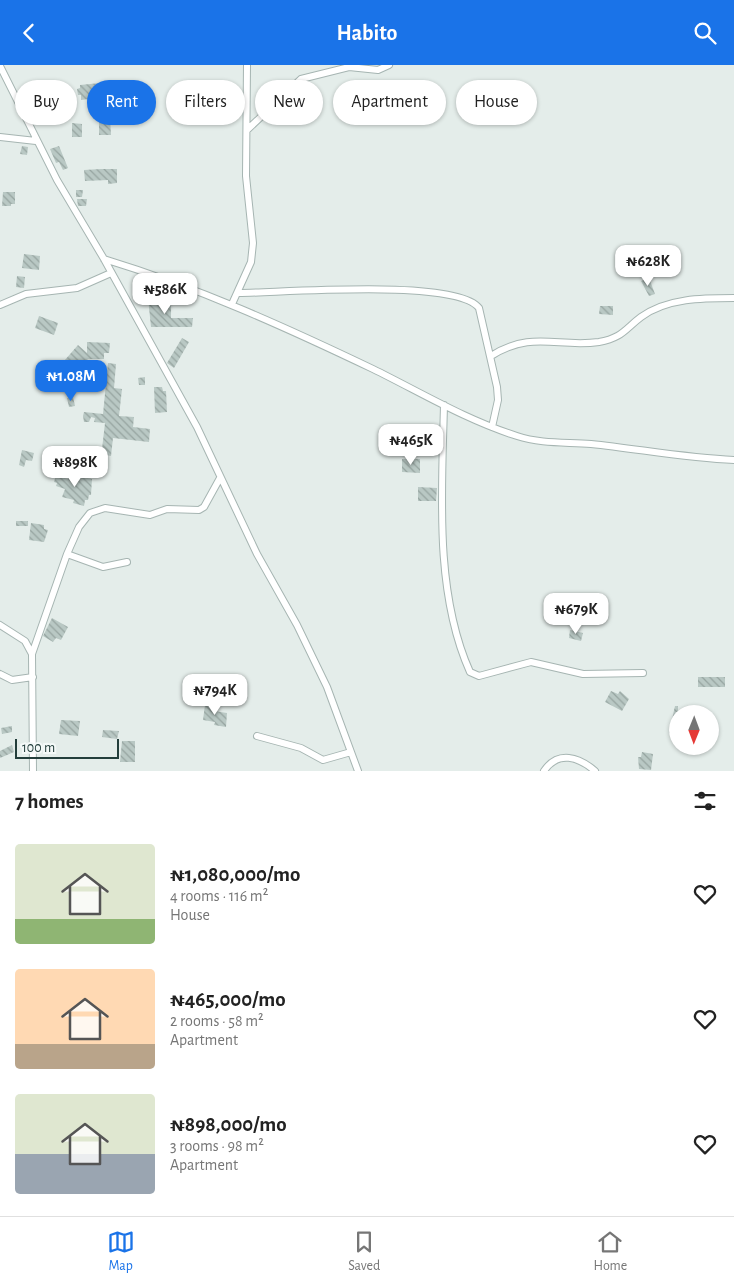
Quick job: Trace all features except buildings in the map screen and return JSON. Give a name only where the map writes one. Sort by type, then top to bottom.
[{"type":"street","points":[[0,65],[36,141],[197,427],[220,478],[245,525],[257,554],[284,600],[316,663],[335,704],[358,771]]},
{"type":"street","points":[[232,304],[239,293],[251,262],[253,243],[246,176],[247,65]]},
{"type":"street","points":[[247,129],[301,79],[349,67],[378,70],[389,65]]},
{"type":"street","points":[[0,137],[36,141]]},
{"type":"street","points":[[104,259],[170,279],[232,304],[444,405],[492,427],[518,436],[544,441],[734,460]]},
{"type":"street","points":[[0,305],[26,294],[77,288],[111,273]]},
{"type":"street","points":[[239,293],[348,288],[445,295],[466,299],[474,303],[479,309],[491,356],[498,400],[492,427]]},
{"type":"street","points":[[491,356],[516,343],[598,342],[614,339],[625,333],[640,317],[657,308],[680,301],[734,298]]},
{"type":"street","points":[[444,405],[442,528],[450,605],[462,656],[470,672],[479,676],[531,662],[583,674],[643,673]]},
{"type":"street","points":[[33,771],[32,654],[67,554],[79,527],[90,513],[98,509],[150,515],[167,509],[199,510],[204,507],[220,478]]},
{"type":"street","points":[[67,554],[103,567],[127,562]]},
{"type":"street","points":[[0,625],[26,641],[32,654]]},
{"type":"street","points":[[0,674],[12,680],[33,677]]},
{"type":"street","points":[[257,736],[300,748],[323,760],[351,752]]},
{"type":"street","points":[[544,771],[550,762],[564,757],[585,762],[595,771]]}]
